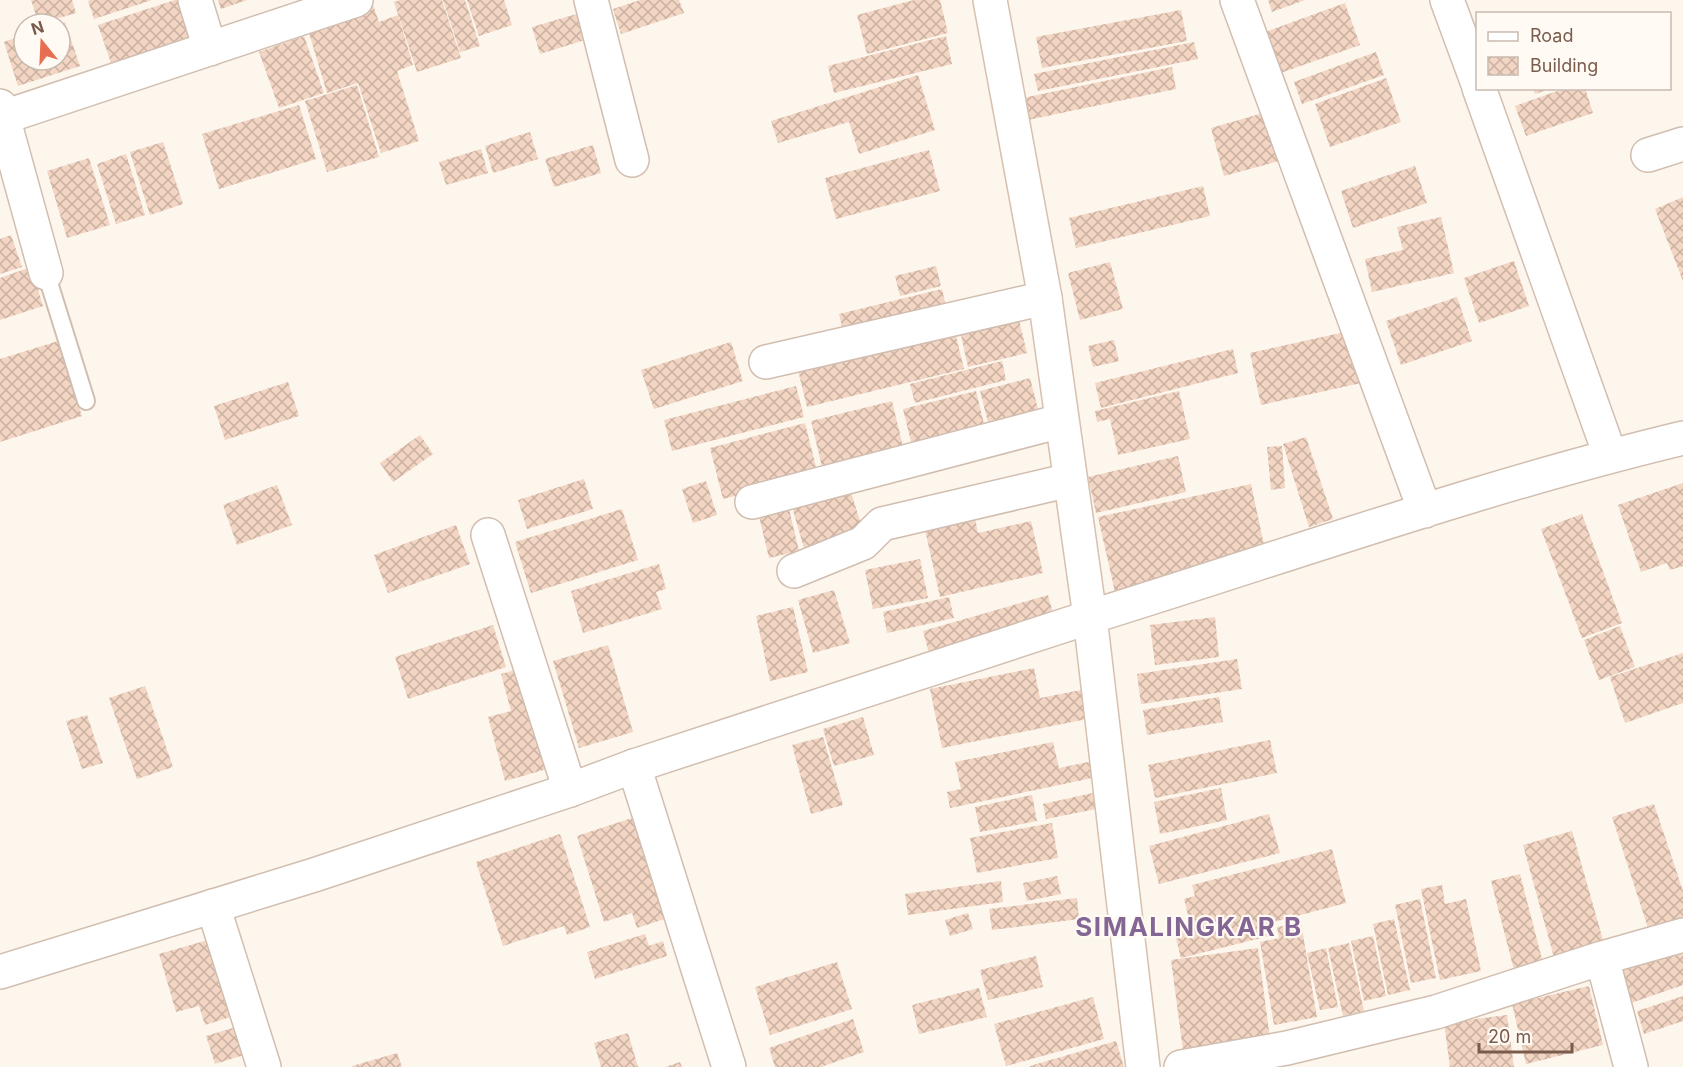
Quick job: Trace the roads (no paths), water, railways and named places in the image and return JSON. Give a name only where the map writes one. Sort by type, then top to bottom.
[{"type":"street","points":[[195,0],[210,49]]},
{"type":"street","points":[[46,273],[2,112],[210,49],[356,0]]},
{"type":"street","points":[[591,0],[632,160]]},
{"type":"street","points":[[990,0],[1045,298],[1090,617],[1143,1067]]},
{"type":"street","points":[[1237,0],[1425,511]]},
{"type":"street","points":[[1447,0],[1476,79]]},
{"type":"street","points":[[1480,90],[1610,455]]},
{"type":"street","points":[[1648,155],[1683,144]]},
{"type":"street","points":[[766,362],[1045,298]]},
{"type":"street","points":[[753,502],[1061,421]]},
{"type":"street","points":[[0,972],[213,906],[570,790],[634,766],[1090,617],[1610,455],[1683,438]]},
{"type":"street","points":[[794,571],[863,543],[882,524],[1070,480]]},
{"type":"street","points":[[488,534],[570,790]]},
{"type":"street","points":[[634,766],[729,1067]]},
{"type":"street","points":[[213,906],[264,1067]]},
{"type":"street","points":[[1181,1067],[1287,1048],[1436,1012],[1602,958],[1683,935]]},
{"type":"street","points":[[1602,958],[1630,1067]]},
{"type":"lane","points":[[46,273],[86,401]]},
{"type":"district","name":"SIMALINGKAR B","points":[[1189,927]]}]
